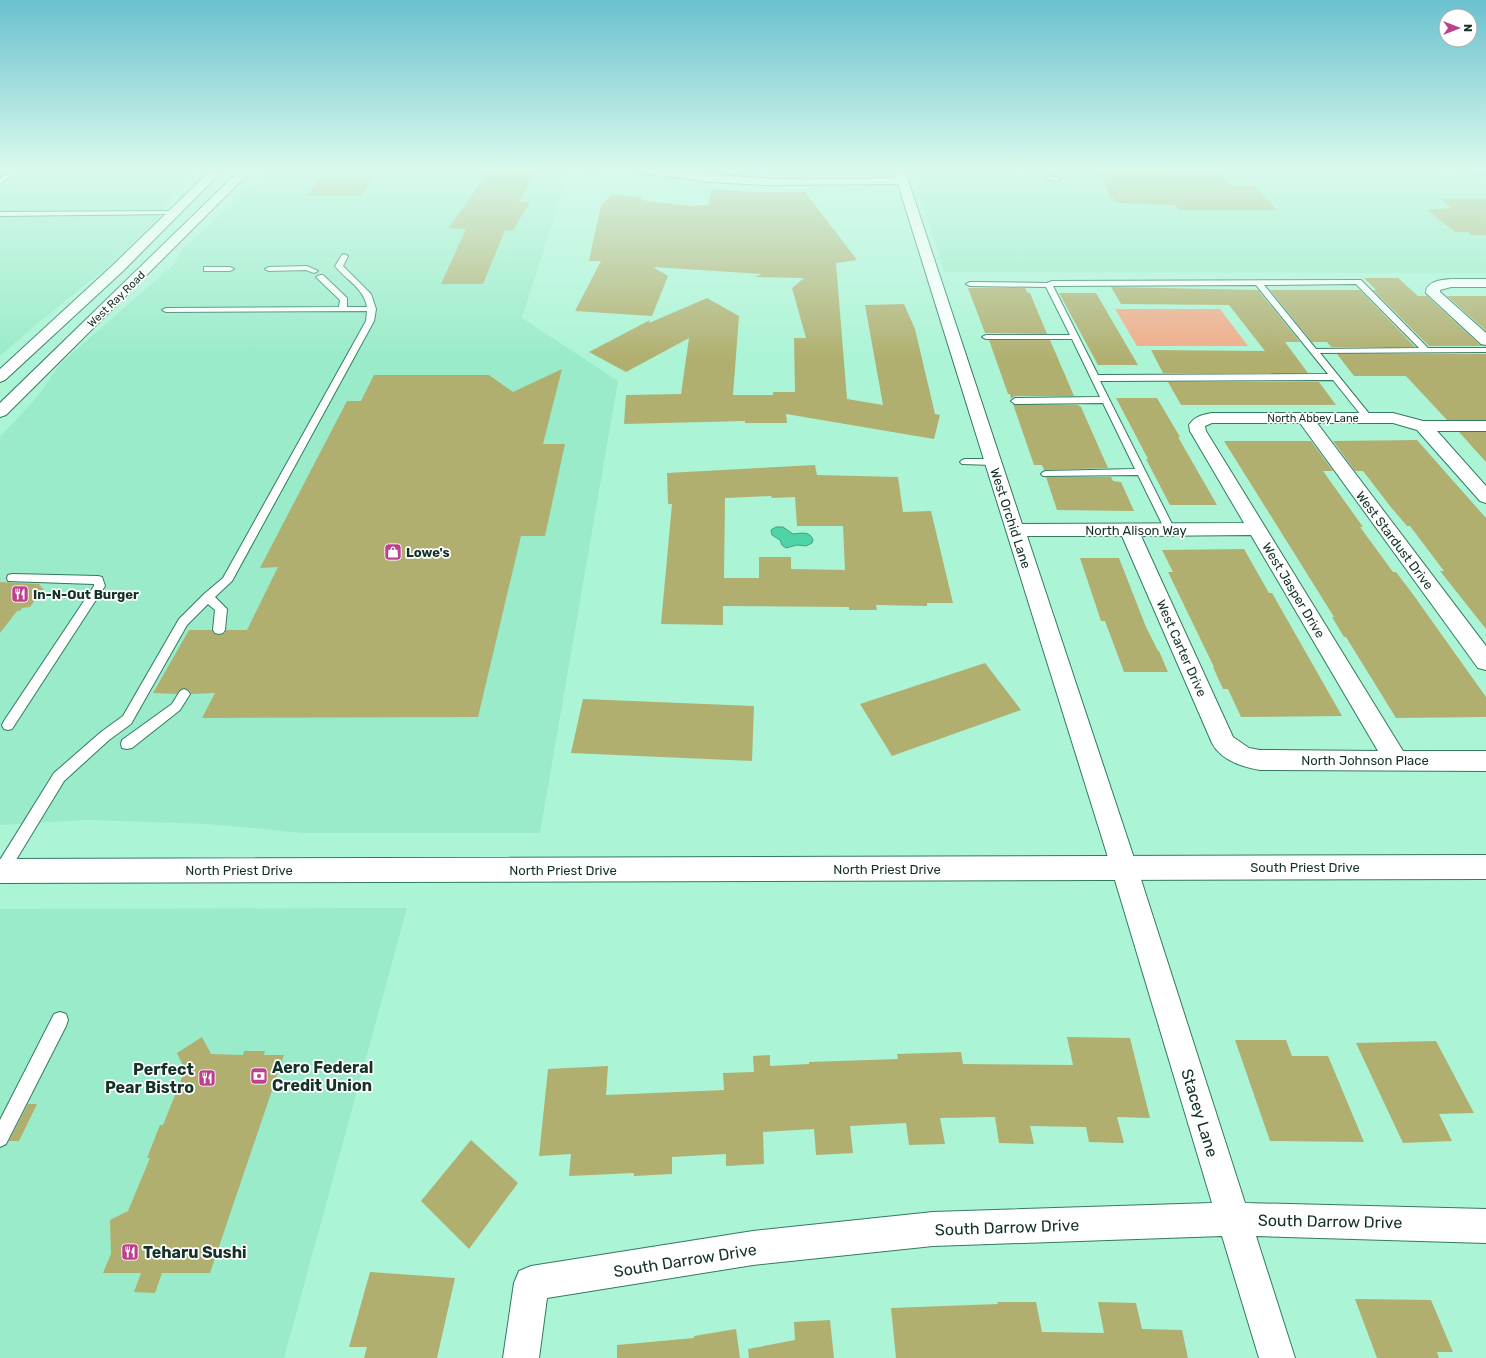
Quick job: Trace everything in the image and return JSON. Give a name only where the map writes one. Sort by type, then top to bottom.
[{"type":"street","name":"West Ray Road","points":[[0,377],[156,231]]},
{"type":"street","name":"West Ray Road","points":[[0,412],[184,231]]},
{"type":"street","name":"West Orchid Lane","points":[[918,231],[1124,867]]},
{"type":"street","points":[[1486,284],[1446,284],[1436,285],[1433,288],[1433,293],[1486,341]]},
{"type":"street","name":"West Stardust Drive","points":[[1305,418],[1486,662]]},
{"type":"street","name":"North Abbey Lane","points":[[1202,420],[1392,418],[1424,426],[1486,426]]},
{"type":"street","name":"West Jasper Drive","points":[[1202,420],[1197,425],[1198,431],[1396,760]]},
{"type":"street","points":[[1424,426],[1479,482],[1486,497]]},
{"type":"street","name":"North Alison Way","points":[[1015,530],[1258,529]]},
{"type":"street","name":"West Carter Drive","points":[[1129,530],[1224,743],[1245,758]]},
{"type":"street","name":"North Johnson Place","points":[[1245,758],[1260,760],[1486,761]]},
{"type":"street","name":"South Priest Drive","points":[[1124,867],[1486,867]]},
{"type":"street","name":"North Priest Drive","points":[[0,871],[816,870],[1124,867]]},
{"type":"street","name":"Stacey Lane","points":[[1124,867],[1277,1358]]},
{"type":"street","name":"South Darrow Drive","points":[[521,1358],[531,1284],[753,1248],[933,1229],[1233,1219],[1486,1226]]},
{"type":"lane","points":[[0,871],[60,776],[105,736],[127,720],[183,622],[227,580],[370,321],[372,309],[367,292],[339,266],[344,256]]},
{"type":"lane","points":[[269,269],[308,268],[317,274],[344,300],[343,309]]},
{"type":"lane","points":[[207,269],[230,269]]},
{"type":"lane","points":[[970,284],[1049,285],[1052,283],[1358,282],[1427,351]]},
{"type":"lane","points":[[1258,283],[1368,418]]},
{"type":"lane","points":[[1049,285],[1073,337],[1170,530]]},
{"type":"lane","points":[[166,310],[372,309]]},
{"type":"lane","points":[[986,337],[1073,337]]},
{"type":"lane","points":[[1314,351],[1486,350]]},
{"type":"lane","points":[[1094,378],[1335,377]]},
{"type":"lane","points":[[1015,401],[1106,400]]},
{"type":"lane","points":[[965,462],[992,462]]},
{"type":"lane","points":[[1046,474],[1142,472]]},
{"type":"lane","points":[[8,725],[95,596],[100,586],[98,580],[85,578],[12,578]]},
{"type":"lane","points":[[208,597],[221,609],[219,630]]},
{"type":"lane","points":[[127,744],[176,707],[184,694]]},
{"type":"lane","points":[[0,1138],[60,1020]]},
{"type":"shaded area","points":[[0,231],[145,231],[104,270],[33,327],[0,356]]},
{"type":"shaded area","points":[[202,231],[550,231],[522,318],[618,381],[540,833],[303,833],[209,824],[87,820],[0,825],[0,437],[38,396],[60,364],[173,265],[183,249]]},
{"type":"shaded area","points":[[931,231],[1486,231],[1486,273],[944,272]]},
{"type":"shaded area","points":[[1115,309],[1220,309],[1248,346],[1137,346]]},
{"type":"shaded area","points":[[776,527],[783,527],[793,534],[808,534],[812,537],[812,543],[806,546],[797,545],[786,548],[782,545],[780,540],[772,535],[771,530]]},
{"type":"shaded area","points":[[407,908],[284,1358],[0,1358],[0,909]]},
{"type":"building","points":[[465,231],[504,231],[483,284],[441,284]]},
{"type":"building","points":[[595,231],[835,231],[857,260],[836,263],[847,399],[883,405],[865,305],[904,304],[915,329],[935,414],[940,415],[934,439],[786,414],[787,423],[745,423],[745,421],[624,424],[626,395],[681,394],[689,338],[626,372],[589,352],[650,320],[649,323],[707,298],[739,316],[733,395],[773,395],[773,392],[795,392],[794,338],[806,338],[792,288],[804,278],[755,277],[762,274],[653,267],[668,276],[652,316],[575,311],[601,261],[589,261]]},
{"type":"building","points":[[1486,231],[1486,235],[1471,235],[1468,232],[1455,232]]},
{"type":"building","points":[[1364,278],[1398,278],[1418,296],[1427,296],[1480,345],[1486,346],[1429,346],[1373,290],[1376,290]]},
{"type":"building","points":[[1111,287],[1258,290],[1300,342],[1285,342],[1308,373],[1163,373],[1151,350],[1265,351],[1229,305],[1121,304]]},
{"type":"building","points":[[968,288],[1025,288],[1028,293],[1030,293],[1047,334],[985,333]]},
{"type":"building","points":[[1270,290],[1360,290],[1415,347],[1331,347],[1327,342],[1312,342]]},
{"type":"building","points":[[1059,293],[1096,293],[1138,365],[1098,365]]},
{"type":"building","points":[[1447,296],[1486,296],[1486,331]]},
{"type":"building","points":[[989,340],[1050,340],[1074,396],[1015,396],[1011,399]]},
{"type":"building","points":[[1337,354],[1486,354],[1486,420],[1447,420],[1406,376],[1354,376]]},
{"type":"building","name":"Lowe's","points":[[562,369],[543,444],[565,444],[545,536],[521,536],[478,717],[202,718],[215,693],[191,694],[189,690],[183,688],[177,694],[153,693],[189,630],[212,630],[215,634],[219,635],[224,634],[226,630],[247,630],[278,567],[260,568],[347,401],[361,401],[374,375],[489,375],[513,392]]},
{"type":"building","points":[[1168,382],[1319,382],[1336,405],[1181,405]]},
{"type":"building","points":[[1116,398],[1157,398],[1217,505],[1170,505]]},
{"type":"building","points":[[1013,404],[1078,405],[1081,407],[1108,468],[1044,470],[1042,465],[1034,465]]},
{"type":"building","points":[[1459,432],[1486,432],[1486,462]]},
{"type":"building","points":[[1417,440],[1486,518],[1486,629],[1440,571],[1444,571],[1410,526],[1407,526],[1363,471],[1355,471],[1333,441]]},
{"type":"building","points":[[1224,441],[1311,441],[1333,471],[1323,471],[1363,527],[1360,527],[1393,572],[1396,572],[1412,593],[1486,697],[1486,717],[1396,718],[1346,637],[1344,637],[1332,617],[1334,617]]},
{"type":"building","points":[[815,465],[817,475],[898,477],[903,512],[931,511],[953,603],[927,603],[927,606],[876,605],[877,610],[849,610],[849,607],[723,606],[723,625],[661,624],[672,504],[668,504],[667,473]],"holes":[[[771,496],[772,498],[795,497],[797,526],[843,526],[845,570],[791,569],[791,557],[759,557],[759,578],[724,578],[725,498]]]},
{"type":"building","points":[[1046,477],[1111,477],[1113,481],[1121,482],[1134,511],[1057,510]]},
{"type":"building","points":[[1244,549],[1269,593],[1272,593],[1342,716],[1241,717],[1228,689],[1223,689],[1214,667],[1168,572],[1173,572],[1162,550]]},
{"type":"building","points":[[1080,558],[1119,558],[1146,627],[1168,672],[1124,672],[1105,621],[1101,621]]},
{"type":"building","name":"In-N-Out Burger","points":[[0,582],[40,584],[39,586],[42,586],[40,588],[44,588],[30,607],[22,608],[20,611],[17,611],[0,633]]},
{"type":"building","points":[[985,663],[1021,710],[892,756],[860,704]]},
{"type":"building","points":[[583,699],[754,706],[752,761],[571,753]]},
{"type":"building","points":[[202,1037],[211,1054],[243,1055],[244,1051],[265,1051],[264,1055],[284,1055],[210,1273],[162,1273],[155,1293],[134,1292],[141,1273],[103,1273],[111,1254],[110,1220],[128,1211],[150,1158],[147,1158],[160,1125],[163,1125],[185,1070],[177,1053]]},
{"type":"building","points":[[1067,1037],[1130,1038],[1150,1118],[1117,1117],[1124,1143],[1089,1142],[1086,1127],[1030,1126],[1034,1144],[999,1143],[995,1117],[940,1118],[945,1144],[909,1145],[906,1123],[850,1126],[853,1153],[816,1155],[814,1129],[763,1132],[764,1164],[726,1166],[726,1154],[672,1157],[672,1174],[634,1176],[634,1173],[569,1176],[571,1154],[539,1156],[548,1069],[608,1066],[606,1095],[724,1090],[723,1073],[754,1072],[753,1056],[770,1055],[770,1066],[809,1064],[809,1062],[898,1059],[897,1054],[961,1052],[963,1064],[1073,1065]]},
{"type":"building","points":[[1235,1040],[1286,1040],[1292,1056],[1328,1056],[1364,1142],[1270,1141]]},
{"type":"building","points":[[1436,1041],[1474,1113],[1439,1114],[1452,1141],[1403,1143],[1356,1043]]},
{"type":"building","points":[[28,1104],[37,1104],[19,1141],[9,1141]]},
{"type":"building","points":[[471,1140],[518,1183],[469,1249],[421,1201]]},
{"type":"building","points":[[370,1272],[455,1278],[437,1358],[364,1358],[367,1347],[349,1347]]},
{"type":"building","points":[[1355,1299],[1431,1300],[1453,1352],[1437,1352],[1439,1358],[1377,1358]]},
{"type":"building","points":[[997,1302],[1036,1302],[1042,1332],[1104,1333],[1098,1302],[1136,1303],[1142,1329],[1182,1330],[1188,1358],[896,1358],[891,1308],[998,1304]]},
{"type":"building","points":[[830,1320],[834,1358],[749,1358],[748,1349],[795,1340],[794,1322]]},
{"type":"building","points":[[736,1329],[740,1358],[617,1358],[617,1345],[694,1338],[694,1336]]},
{"type":"place","name":"Lowe's","points":[[393,552]]},
{"type":"place","name":"In-N-Out Burger","points":[[20,594]]},
{"type":"place","name":"Aero Federal Credit Union","points":[[259,1076]]},
{"type":"place","name":"Perfect Pear Bistro","points":[[207,1078]]},
{"type":"place","name":"Teharu Sushi","points":[[130,1252]]}]
